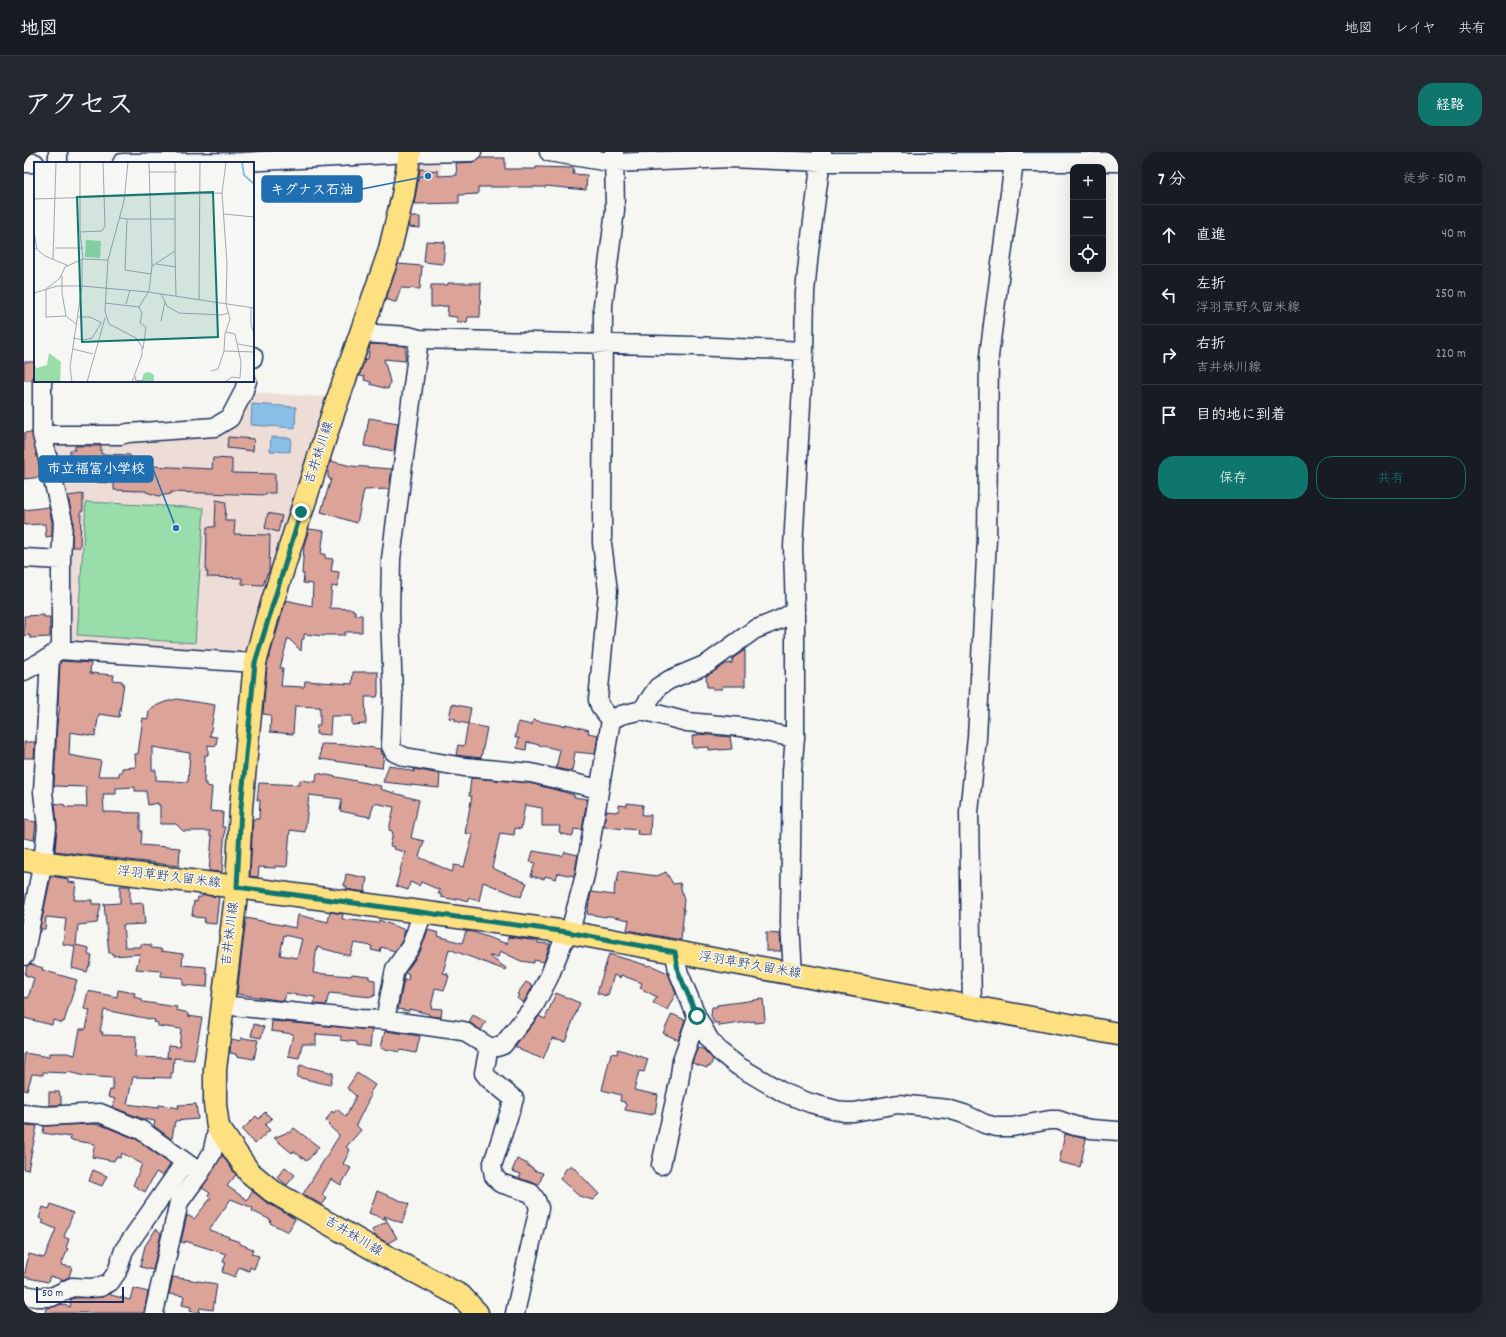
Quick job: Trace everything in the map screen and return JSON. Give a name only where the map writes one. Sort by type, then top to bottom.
[{"type":"main road","name":"吉井妹川線","points":[[410,152],[403,195],[388,252],[303,505],[255,663],[241,807],[237,887],[215,1070],[215,1104],[218,1128],[249,1172],[272,1191],[382,1254],[461,1296],[477,1313]]},
{"type":"main road","name":"浮羽草野久留米線","points":[[33,861],[567,932],[1118,1034]]},
{"type":"street","points":[[152,162],[410,152],[472,152]]},
{"type":"street","points":[[549,152],[614,158],[1014,157],[1118,162]]},
{"type":"street","points":[[793,974],[790,922],[792,771],[795,738],[795,611],[793,547],[804,351],[805,292],[822,157]]},
{"type":"street","points":[[972,1007],[969,812],[978,738],[987,538],[989,356],[1014,157]]},
{"type":"street","points":[[222,1005],[360,1019],[385,1020],[463,1031],[489,1047],[497,1047],[503,1045],[534,1006],[549,977],[567,932],[572,924],[585,875],[611,720],[600,706],[598,700],[608,590],[602,543],[603,305],[615,210],[614,158]]},
{"type":"street","points":[[361,333],[419,338],[694,346],[804,351]]},
{"type":"street","points":[[419,338],[391,559],[390,614],[393,695],[391,746],[394,752],[405,757],[464,766],[532,773],[599,789]]},
{"type":"street","points":[[24,671],[61,648],[61,560],[63,521],[42,436],[42,382]]},
{"type":"street","points":[[42,436],[121,435],[128,433],[215,427],[230,418],[243,393],[247,382]]},
{"type":"street","points":[[24,558],[61,560]]},
{"type":"street","points":[[642,710],[658,687],[663,683],[707,664],[754,630],[781,619],[795,611]]},
{"type":"street","points":[[54,653],[255,663]]},
{"type":"street","points":[[24,956],[33,861],[47,827],[43,792],[54,653]]},
{"type":"street","points":[[611,720],[621,715],[642,710],[687,722],[741,727],[795,738]]},
{"type":"street","points":[[385,1020],[396,969],[411,946],[423,912]]},
{"type":"street","points":[[675,952],[678,971],[697,1016],[709,1039],[719,1051],[738,1066],[784,1093],[810,1103],[844,1112],[854,1112],[888,1105],[905,1105],[948,1109],[964,1114],[985,1124],[997,1127],[1012,1127],[1050,1120],[1058,1120],[1075,1126],[1091,1129],[1118,1131]]},
{"type":"street","points":[[660,1165],[679,1082],[682,1060],[697,1016]]},
{"type":"street","points":[[489,1047],[484,1073],[514,1099],[492,1166],[494,1176],[500,1183],[531,1193],[539,1208],[515,1313]]},
{"type":"street","points":[[24,1114],[46,1116],[100,1113],[141,1130],[200,1173]]},
{"type":"street","points":[[154,1313],[179,1202],[200,1173],[212,1153],[218,1128]]},
{"type":"street","points":[[24,1296],[52,1297],[72,1287],[100,1287],[110,1282],[117,1272],[124,1250],[185,1162]]},
{"type":"shaded area","points":[[441,159],[441,194],[413,190],[417,162]]},
{"type":"shaded area","points":[[246,392],[329,397],[248,657],[75,645],[66,639],[47,445],[56,439],[208,436]]},
{"type":"green space","points":[[86,502],[204,508],[195,643],[77,635]]},
{"type":"water","points":[[252,404],[296,407],[295,428],[251,425]]},
{"type":"water","points":[[271,437],[291,438],[290,452],[270,451]]},
{"type":"building","points":[[480,158],[505,158],[505,169],[536,169],[536,167],[574,168],[573,174],[587,175],[586,190],[546,186],[478,187],[478,194],[459,195],[459,203],[414,204],[420,169],[438,171],[438,176],[457,175],[456,163],[473,162]]},
{"type":"building","points":[[411,217],[420,217],[420,228],[408,227]]},
{"type":"building","points":[[426,241],[445,242],[443,264],[424,262]]},
{"type":"building","points":[[398,264],[422,266],[420,289],[401,288],[396,302],[394,302],[386,299]]},
{"type":"building","points":[[448,283],[481,283],[480,317],[468,317],[467,322],[457,322],[457,317],[447,316],[448,306],[431,307],[431,285],[448,285]]},
{"type":"building","points":[[370,344],[406,346],[405,361],[384,359],[390,382],[388,389],[370,384],[371,382],[364,380],[365,377],[359,376],[365,359],[368,359]]},
{"type":"building","points":[[24,362],[34,362],[34,376],[32,380],[24,380]]},
{"type":"building","points":[[369,418],[398,423],[394,451],[364,446]]},
{"type":"building","points":[[32,432],[42,477],[24,479],[24,433]]},
{"type":"building","points":[[228,437],[254,439],[253,451],[227,448]]},
{"type":"building","points":[[75,446],[101,446],[101,454],[130,455],[130,465],[212,469],[213,458],[232,459],[232,473],[275,474],[275,493],[266,493],[266,495],[171,492],[171,494],[159,496],[146,491],[114,490],[114,483],[64,481],[59,461],[70,462],[70,450],[75,450]]},
{"type":"building","points":[[331,461],[351,466],[392,469],[389,489],[364,490],[357,523],[321,512],[331,479],[328,478],[328,469]]},
{"type":"building","points":[[83,494],[80,547],[72,547],[73,521],[68,496]]},
{"type":"building","points":[[216,500],[226,502],[225,521],[235,521],[234,534],[270,535],[269,573],[267,574],[263,585],[242,584],[242,578],[207,577],[207,527],[215,527]]},
{"type":"building","points":[[49,507],[52,522],[52,536],[46,537],[45,524],[24,525],[24,510]]},
{"type":"building","points":[[268,513],[282,516],[278,532],[265,528]]},
{"type":"building","points":[[309,529],[324,531],[321,554],[325,554],[325,558],[333,559],[331,571],[339,572],[337,587],[332,586],[330,608],[353,609],[353,611],[355,611],[355,615],[362,615],[362,632],[345,632],[345,635],[324,636],[304,634],[301,651],[288,638],[280,668],[283,668],[281,686],[304,687],[305,681],[352,684],[353,672],[378,672],[377,697],[365,697],[366,724],[352,725],[352,716],[331,716],[330,735],[316,734],[317,725],[320,725],[320,707],[295,706],[293,734],[270,732],[271,715],[263,714],[267,665],[286,600],[312,606],[313,584],[303,583],[304,574],[302,574],[304,545]]},
{"type":"building","points":[[44,615],[44,617],[50,617],[50,637],[30,638],[30,635],[24,636],[24,616]]},
{"type":"building","points":[[745,650],[745,686],[722,686],[722,689],[712,689],[712,687],[707,687],[706,676],[726,664],[732,663],[733,658]]},
{"type":"building","points":[[60,662],[91,663],[90,673],[114,675],[113,680],[122,681],[122,683],[124,683],[119,717],[99,714],[95,736],[70,732],[69,755],[101,761],[98,776],[119,776],[119,772],[122,772],[122,768],[136,767],[135,754],[138,754],[143,718],[148,719],[149,710],[153,707],[177,699],[215,705],[210,736],[217,737],[216,746],[208,745],[208,755],[205,755],[204,783],[206,783],[206,786],[212,787],[210,811],[223,812],[222,827],[225,827],[222,872],[209,871],[212,836],[210,836],[210,831],[183,831],[176,824],[160,824],[160,805],[158,805],[158,803],[148,805],[146,791],[135,791],[135,787],[116,788],[116,794],[103,794],[104,812],[140,813],[140,831],[142,831],[141,845],[180,848],[179,866],[55,851],[57,826],[55,803],[65,805],[65,807],[87,807],[86,787],[54,786],[57,724],[60,706],[58,705]],"holes":[[[152,747],[190,753],[188,782],[156,780],[156,770],[152,770]]]},
{"type":"building","points":[[452,704],[471,708],[468,724],[449,718]]},
{"type":"building","points":[[533,720],[565,726],[565,724],[589,730],[588,733],[598,735],[595,754],[575,752],[572,771],[570,771],[556,768],[560,750],[527,742],[526,750],[517,748],[519,738],[515,738],[518,722],[532,725]]},
{"type":"building","points":[[468,724],[487,728],[481,758],[456,755],[458,745],[464,746]]},
{"type":"building","points":[[697,734],[730,737],[732,749],[709,750],[709,747],[693,748],[692,736],[698,735]]},
{"type":"building","points":[[24,742],[35,742],[34,758],[24,758]]},
{"type":"building","points":[[321,744],[352,745],[381,749],[382,754],[384,755],[382,768],[320,759]]},
{"type":"building","points":[[389,765],[414,772],[414,769],[440,774],[439,788],[383,782]]},
{"type":"building","points":[[317,773],[381,786],[380,789],[419,800],[411,838],[424,841],[419,857],[452,872],[454,865],[464,867],[473,835],[465,833],[472,796],[469,796],[471,778],[529,783],[574,795],[574,797],[587,799],[582,830],[574,829],[573,836],[561,834],[559,832],[560,826],[542,826],[542,808],[525,805],[521,829],[515,828],[514,835],[500,833],[492,868],[527,883],[521,897],[483,882],[479,901],[468,898],[468,901],[457,898],[457,900],[441,897],[441,894],[438,894],[440,890],[421,882],[419,886],[410,882],[408,890],[396,886],[405,852],[394,849],[395,847],[390,846],[393,833],[389,830],[394,807],[374,803],[370,817],[340,811],[342,799],[309,795],[305,832],[290,830],[287,867],[259,867],[258,877],[250,876],[253,819],[259,819],[260,800],[257,800],[259,783],[300,785],[300,780],[316,782]]},
{"type":"building","points":[[627,803],[643,805],[642,815],[651,815],[650,835],[637,834],[638,830],[604,827],[606,811],[619,811],[619,805],[627,806]]},
{"type":"building","points":[[24,820],[36,822],[34,840],[24,838]]},
{"type":"building","points":[[533,851],[562,856],[565,852],[578,855],[574,876],[558,873],[556,879],[545,876],[544,879],[531,876],[535,863],[530,862]]},
{"type":"building","points":[[619,871],[657,876],[666,872],[673,884],[680,883],[684,901],[681,940],[627,930],[629,920],[610,916],[606,917],[587,914],[591,892],[614,895],[615,882],[617,882]]},
{"type":"building","points":[[346,874],[367,878],[365,892],[346,889],[347,886],[344,886]]},
{"type":"building","points":[[51,876],[68,879],[68,882],[76,883],[74,900],[92,900],[92,904],[101,904],[97,923],[78,925],[76,945],[89,948],[88,955],[92,956],[87,972],[72,968],[75,946],[63,944],[66,919],[46,917],[45,929],[41,929],[39,933]]},
{"type":"building","points":[[120,886],[130,886],[130,904],[143,903],[145,924],[123,925],[125,947],[141,947],[141,944],[151,945],[151,948],[161,949],[161,951],[183,954],[182,965],[206,967],[206,974],[208,974],[207,987],[183,985],[183,978],[161,976],[161,971],[136,969],[140,954],[113,956],[113,953],[109,953],[104,904],[120,903]]},
{"type":"building","points":[[203,895],[219,897],[216,924],[204,923],[205,918],[194,917],[194,915],[192,915],[194,901],[197,902],[198,897],[202,897]]},
{"type":"building","points":[[330,912],[343,914],[342,919],[378,923],[379,920],[405,930],[402,941],[395,951],[381,947],[380,952],[371,950],[372,946],[354,943],[350,956],[317,947],[313,973],[369,976],[369,979],[375,980],[375,996],[329,993],[326,1005],[314,1004],[315,997],[286,993],[284,1001],[237,994],[246,918],[296,928],[298,915],[328,922]],"holes":[[[284,935],[302,939],[297,958],[280,955]]]},
{"type":"building","points":[[428,930],[439,933],[438,936],[462,943],[466,931],[507,944],[508,937],[550,944],[544,962],[534,960],[534,963],[521,961],[500,951],[498,957],[489,956],[506,968],[505,970],[449,949],[443,973],[448,974],[447,976],[449,976],[446,986],[444,990],[435,988],[431,1008],[442,1009],[441,1017],[429,1016],[429,1014],[409,1009],[409,1011],[398,1009],[404,980],[408,980],[409,975],[405,973],[420,952]]},
{"type":"building","points":[[766,933],[780,934],[781,951],[766,951]]},
{"type":"building","points":[[609,954],[649,966],[650,965],[668,973],[676,993],[667,1010],[653,1003],[657,997],[640,988],[642,983],[621,975],[620,978],[614,975],[608,995],[606,994],[606,996],[597,993]]},
{"type":"building","points":[[30,964],[43,968],[42,970],[77,980],[64,1022],[63,1021],[62,1023],[53,1020],[52,1025],[24,1018],[24,997],[28,998],[34,978],[25,975],[27,966]]},
{"type":"building","points":[[526,982],[533,986],[523,1003],[517,998],[519,995],[517,994]]},
{"type":"building","points":[[118,990],[135,993],[134,997],[142,999],[143,1002],[177,1007],[176,1010],[185,1012],[188,1016],[202,1018],[194,1060],[174,1058],[173,1073],[171,1073],[171,1078],[133,1077],[127,1104],[158,1108],[159,1105],[179,1108],[178,1105],[196,1104],[198,1119],[175,1121],[172,1138],[154,1126],[155,1121],[143,1119],[112,1107],[115,1099],[108,1097],[110,1090],[113,1090],[113,1078],[84,1076],[68,1072],[43,1072],[43,1075],[32,1074],[27,1091],[24,1090],[24,1053],[49,1057],[49,1053],[67,1053],[75,1055],[80,1029],[86,1029],[90,1010],[84,1009],[88,991],[117,997]],"holes":[[[104,1010],[155,1020],[154,1022],[158,1023],[158,1026],[181,1029],[179,1047],[168,1046],[167,1057],[171,1058],[135,1057],[136,1036],[102,1035],[103,1032],[100,1032]]]},
{"type":"building","points":[[556,993],[580,1003],[565,1041],[552,1038],[543,1059],[515,1047],[539,1016],[545,1019]]},
{"type":"building","points":[[763,999],[765,1020],[763,1022],[755,1023],[755,1021],[719,1026],[719,1023],[714,1023],[711,1016],[712,1007],[717,1007],[717,1005]]},
{"type":"building","points":[[672,1014],[685,1020],[678,1040],[663,1033]]},
{"type":"building","points":[[473,1015],[486,1022],[481,1030],[469,1022]]},
{"type":"building","points":[[272,1021],[372,1030],[370,1047],[357,1045],[357,1042],[341,1040],[341,1036],[316,1034],[316,1044],[302,1044],[299,1058],[288,1056],[293,1034],[271,1031]]},
{"type":"building","points":[[254,1024],[264,1027],[261,1038],[251,1036]]},
{"type":"building","points":[[385,1031],[420,1036],[416,1053],[401,1050],[400,1052],[381,1048]]},
{"type":"building","points":[[241,1038],[258,1040],[254,1059],[236,1056],[236,1054],[230,1053],[231,1039],[241,1041]]},
{"type":"building","points":[[698,1047],[704,1050],[713,1059],[710,1067],[708,1066],[707,1068],[692,1063]]},
{"type":"building","points":[[618,1049],[648,1059],[644,1072],[639,1071],[634,1090],[658,1095],[655,1113],[652,1113],[652,1115],[625,1110],[625,1102],[620,1101],[621,1095],[602,1090],[611,1053],[617,1054]]},
{"type":"building","points":[[300,1065],[333,1073],[330,1085],[297,1077]]},
{"type":"building","points":[[357,1073],[375,1085],[369,1094],[371,1095],[356,1125],[361,1130],[346,1147],[350,1150],[343,1164],[351,1168],[341,1185],[331,1179],[322,1195],[327,1198],[322,1205],[303,1194],[339,1136],[326,1121],[332,1111],[334,1113],[337,1109],[346,1117],[356,1096],[347,1088]]},
{"type":"building","points":[[49,1092],[59,1092],[61,1096],[61,1105],[49,1105]]},
{"type":"building","points":[[265,1112],[272,1119],[265,1125],[270,1130],[255,1144],[242,1130],[256,1116],[259,1119]]},
{"type":"building","points":[[24,1125],[37,1126],[28,1170],[24,1169]]},
{"type":"building","points":[[101,1125],[136,1139],[170,1164],[169,1167],[163,1176],[156,1172],[145,1192],[133,1185],[142,1164],[122,1153],[120,1158],[116,1157],[114,1161],[92,1157],[95,1144],[70,1140],[71,1137],[43,1133],[44,1126]]},
{"type":"building","points":[[294,1128],[319,1147],[307,1161],[293,1151],[292,1153],[274,1138],[288,1132],[290,1133]]},
{"type":"building","points":[[1065,1134],[1086,1139],[1080,1167],[1059,1162]]},
{"type":"building","points":[[222,1155],[236,1175],[227,1186],[247,1200],[252,1191],[266,1202],[295,1219],[288,1232],[270,1223],[271,1220],[252,1211],[253,1208],[231,1199],[209,1230],[240,1242],[240,1244],[253,1249],[251,1254],[259,1256],[254,1269],[250,1267],[249,1271],[239,1267],[235,1277],[222,1272],[226,1263],[223,1262],[226,1254],[185,1241],[185,1243],[181,1242],[187,1215],[194,1219],[211,1198],[208,1196],[210,1193],[202,1188]]},
{"type":"building","points":[[517,1159],[528,1164],[528,1166],[533,1168],[533,1170],[543,1173],[539,1185],[519,1178],[521,1174],[512,1171]]},
{"type":"building","points":[[571,1165],[599,1194],[593,1200],[579,1196],[560,1179],[566,1169]]},
{"type":"building","points":[[285,1167],[295,1175],[287,1185],[277,1177]]},
{"type":"building","points":[[93,1170],[107,1176],[102,1186],[89,1181]]},
{"type":"building","points":[[377,1191],[409,1204],[402,1223],[384,1216],[387,1220],[369,1213]]},
{"type":"building","points":[[51,1204],[73,1213],[64,1237],[69,1239],[66,1248],[68,1249],[61,1265],[72,1267],[69,1277],[63,1280],[50,1276],[48,1282],[24,1277],[29,1254],[44,1258],[56,1229],[42,1223],[44,1221],[39,1218],[43,1207],[49,1209]]},
{"type":"building","points":[[387,1221],[397,1238],[388,1243],[375,1236],[372,1230]]},
{"type":"building","points":[[156,1229],[161,1233],[153,1270],[140,1266],[145,1246]]},
{"type":"building","points":[[173,1277],[217,1284],[213,1310],[200,1308],[199,1313],[190,1311],[191,1307],[182,1305],[184,1296],[169,1294]]},
{"type":"building","points":[[133,1288],[148,1292],[144,1313],[45,1313],[46,1308],[61,1304],[70,1307],[71,1299],[74,1298],[102,1297],[111,1293],[111,1295],[130,1300]]},
{"type":"place","name":"キグナス石油","points":[[428,176]]},
{"type":"place","name":"市立福富小学校","points":[[176,528]]},
{"type":"route","points":[[301,512],[267,619],[255,663],[241,807],[237,887],[567,932],[675,952],[678,971],[697,1016]]}]
